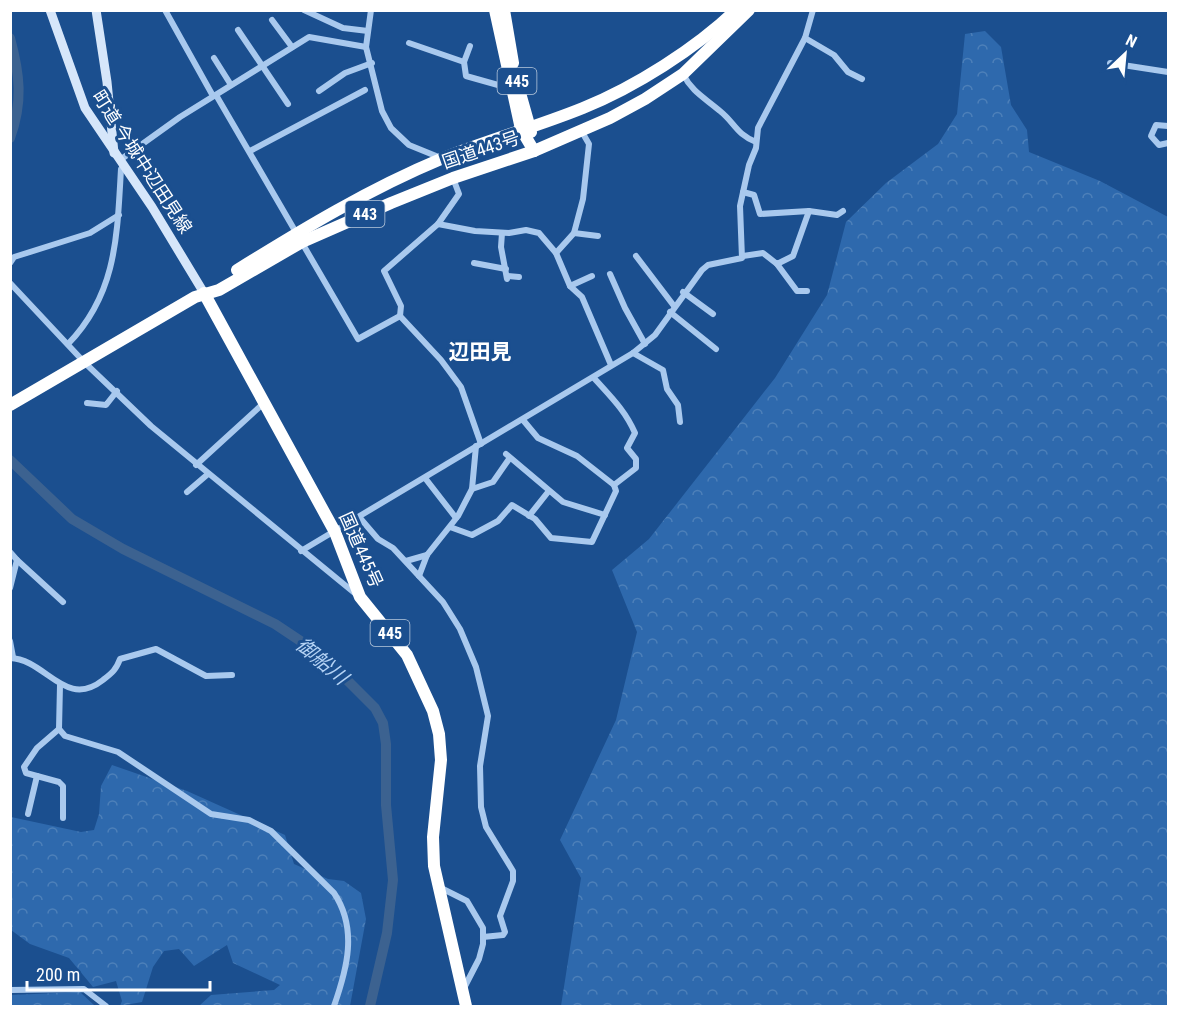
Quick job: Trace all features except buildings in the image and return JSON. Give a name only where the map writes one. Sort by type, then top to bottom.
[{"type":"highway","name":"445","points":[[495,10],[510,83],[534,152]]},
{"type":"highway","name":"445","points":[[504,10],[526,127]]},
{"type":"highway","name":"国道443号","points":[[10,405],[300,237],[372,189],[442,159],[626,88],[672,59],[736,10]]},
{"type":"highway","name":"国道443号","points":[[300,237],[453,178],[534,152],[610,118],[683,74],[749,10]]},
{"type":"highway","points":[[672,59],[683,74]]},
{"type":"highway","points":[[601,99],[610,118]]},
{"type":"highway","points":[[442,159],[453,178]]},
{"type":"highway","name":"国道445号","points":[[204,293],[266,402],[335,532],[360,597],[406,655],[433,711],[439,734],[441,760],[433,837],[434,866],[466,1006]]},
{"type":"street","name":"町道 今城中辺田見線","points":[[50,10],[85,108],[204,293]]},
{"type":"street","points":[[68,345],[89,318],[102,294],[113,260],[120,215],[121,170],[96,10]]},
{"type":"street","points":[[165,10],[214,96],[250,151],[358,339],[400,316]]},
{"type":"street","points":[[304,10],[343,28],[368,30]]},
{"type":"street","points":[[324,19],[326,10]]},
{"type":"street","points":[[371,10],[366,47],[372,63],[376,95],[392,128],[409,145],[442,159]]},
{"type":"street","points":[[743,256],[740,206],[756,142],[765,111],[786,78],[805,38],[813,10]]},
{"type":"street","points":[[272,20],[292,47]]},
{"type":"street","points":[[238,30],[288,104]]},
{"type":"street","points":[[119,159],[231,85],[314,36],[366,47]]},
{"type":"street","points":[[805,38],[834,55],[848,72],[862,79]]},
{"type":"street","points":[[409,43],[464,62]]},
{"type":"street","points":[[470,46],[464,62],[466,76],[498,85],[510,83]]},
{"type":"street","points":[[214,58],[231,85]]},
{"type":"street","points":[[319,91],[345,74],[372,63]]},
{"type":"street","points":[[1110,63],[1168,72]]},
{"type":"street","points":[[683,74],[697,94],[723,113],[739,134],[756,142]]},
{"type":"street","points":[[250,151],[365,90]]},
{"type":"street","points":[[1168,126],[1156,125],[1151,136],[1159,145],[1168,143]]},
{"type":"street","points":[[556,253],[574,233],[583,199],[589,144],[582,132]]},
{"type":"street","points":[[419,576],[427,555],[450,527],[472,489],[479,445],[461,387],[441,360],[400,316],[401,306],[385,274],[385,268],[438,224],[459,194],[453,178]]},
{"type":"street","points":[[743,192],[754,195],[760,214],[809,211],[834,215],[843,211]]},
{"type":"street","points":[[777,264],[793,256],[809,211]]},
{"type":"street","points":[[10,263],[14,257],[101,228],[120,215]]},
{"type":"street","points":[[438,224],[502,233],[533,231],[539,233],[556,253],[570,286],[582,297],[611,365]]},
{"type":"street","points":[[502,233],[501,247],[507,274]]},
{"type":"street","points":[[574,233],[598,236]]},
{"type":"street","points":[[301,551],[360,518],[633,353],[662,326],[696,275],[708,266],[763,253],[777,264],[797,291],[807,291]]},
{"type":"street","points":[[636,256],[672,309],[716,349]]},
{"type":"street","points":[[474,263],[519,277]]},
{"type":"street","points":[[610,274],[645,344]]},
{"type":"street","points":[[570,286],[592,276]]},
{"type":"street","points":[[10,278],[20,287],[17,289]]},
{"type":"street","points":[[10,283],[84,362],[117,391],[151,426],[360,597]]},
{"type":"street","points":[[683,292],[713,314]]},
{"type":"street","points":[[633,353],[663,370],[667,389],[678,405],[680,422]]},
{"type":"street","points":[[594,378],[622,408],[635,433],[627,448],[636,459],[636,468],[614,484]]},
{"type":"street","points":[[87,403],[106,405],[117,391]]},
{"type":"street","points":[[196,465],[266,402]]},
{"type":"street","points":[[450,527],[472,535],[498,521],[512,505],[529,516],[551,538],[590,543],[616,491],[614,484],[577,456],[538,438],[523,420]]},
{"type":"street","points":[[472,489],[493,482],[508,457],[524,468],[548,492],[570,505],[581,506],[605,515]]},
{"type":"street","points":[[187,492],[208,474]]},
{"type":"street","points":[[425,478],[456,518]]},
{"type":"street","points":[[529,516],[548,492]]},
{"type":"street","points":[[360,518],[378,539],[393,548],[406,561],[443,602],[460,630],[476,667],[486,700],[488,716],[480,766],[481,807],[486,827],[513,871],[513,881],[500,916],[503,935],[483,937]]},
{"type":"street","points":[[10,552],[63,602]]},
{"type":"street","points":[[406,561],[427,555]]},
{"type":"street","points":[[10,588],[17,560]]},
{"type":"street","points":[[10,641],[12,658],[41,670],[60,685],[70,689],[93,689],[114,673],[120,659],[156,649],[206,676],[232,675]]},
{"type":"street","points":[[59,729],[60,685]]},
{"type":"street","points":[[59,729],[44,739],[24,767],[26,773],[59,782],[63,786],[63,818]]},
{"type":"street","points":[[59,729],[71,739],[104,747],[132,760],[185,799],[211,814],[249,820],[281,839],[340,902],[347,926],[348,960],[334,1006]]},
{"type":"street","points":[[28,814],[37,776]]},
{"type":"street","points":[[439,888],[467,901],[483,928],[479,959],[463,991]]},
{"type":"street","points":[[10,990],[84,989],[106,1006]]},
{"type":"green space","points":[[985,31],[1001,47],[1011,105],[1027,130],[1029,152],[1100,181],[1168,217],[1168,1006],[561,1006],[581,878],[560,840],[616,720],[637,632],[612,570],[649,539],[775,378],[827,295],[846,222],[886,183],[938,144],[957,114],[965,34]]},
{"type":"green space","points":[[112,765],[187,791],[285,835],[294,864],[328,879],[344,881],[361,893],[366,919],[350,1006],[199,1006],[211,995],[274,990],[280,985],[233,963],[227,945],[194,966],[179,949],[164,951],[153,967],[142,1002],[120,1006],[122,1001],[116,981],[93,987],[69,958],[30,944],[11,930],[11,817],[81,832],[94,830],[99,814],[101,786]]},
{"type":"green space","points":[[80,992],[95,1006],[11,1006],[11,995]]},
{"type":"waterway","name":"御船川","points":[[10,38],[19,88],[17,112],[10,138]]},
{"type":"waterway","name":"御船川","points":[[10,460],[72,519],[123,549],[275,624],[323,656],[375,708],[383,723],[386,744],[386,805],[393,880],[387,933],[370,1006]]},
{"type":"district","name":"辺田見","points":[[480,352]]}]
